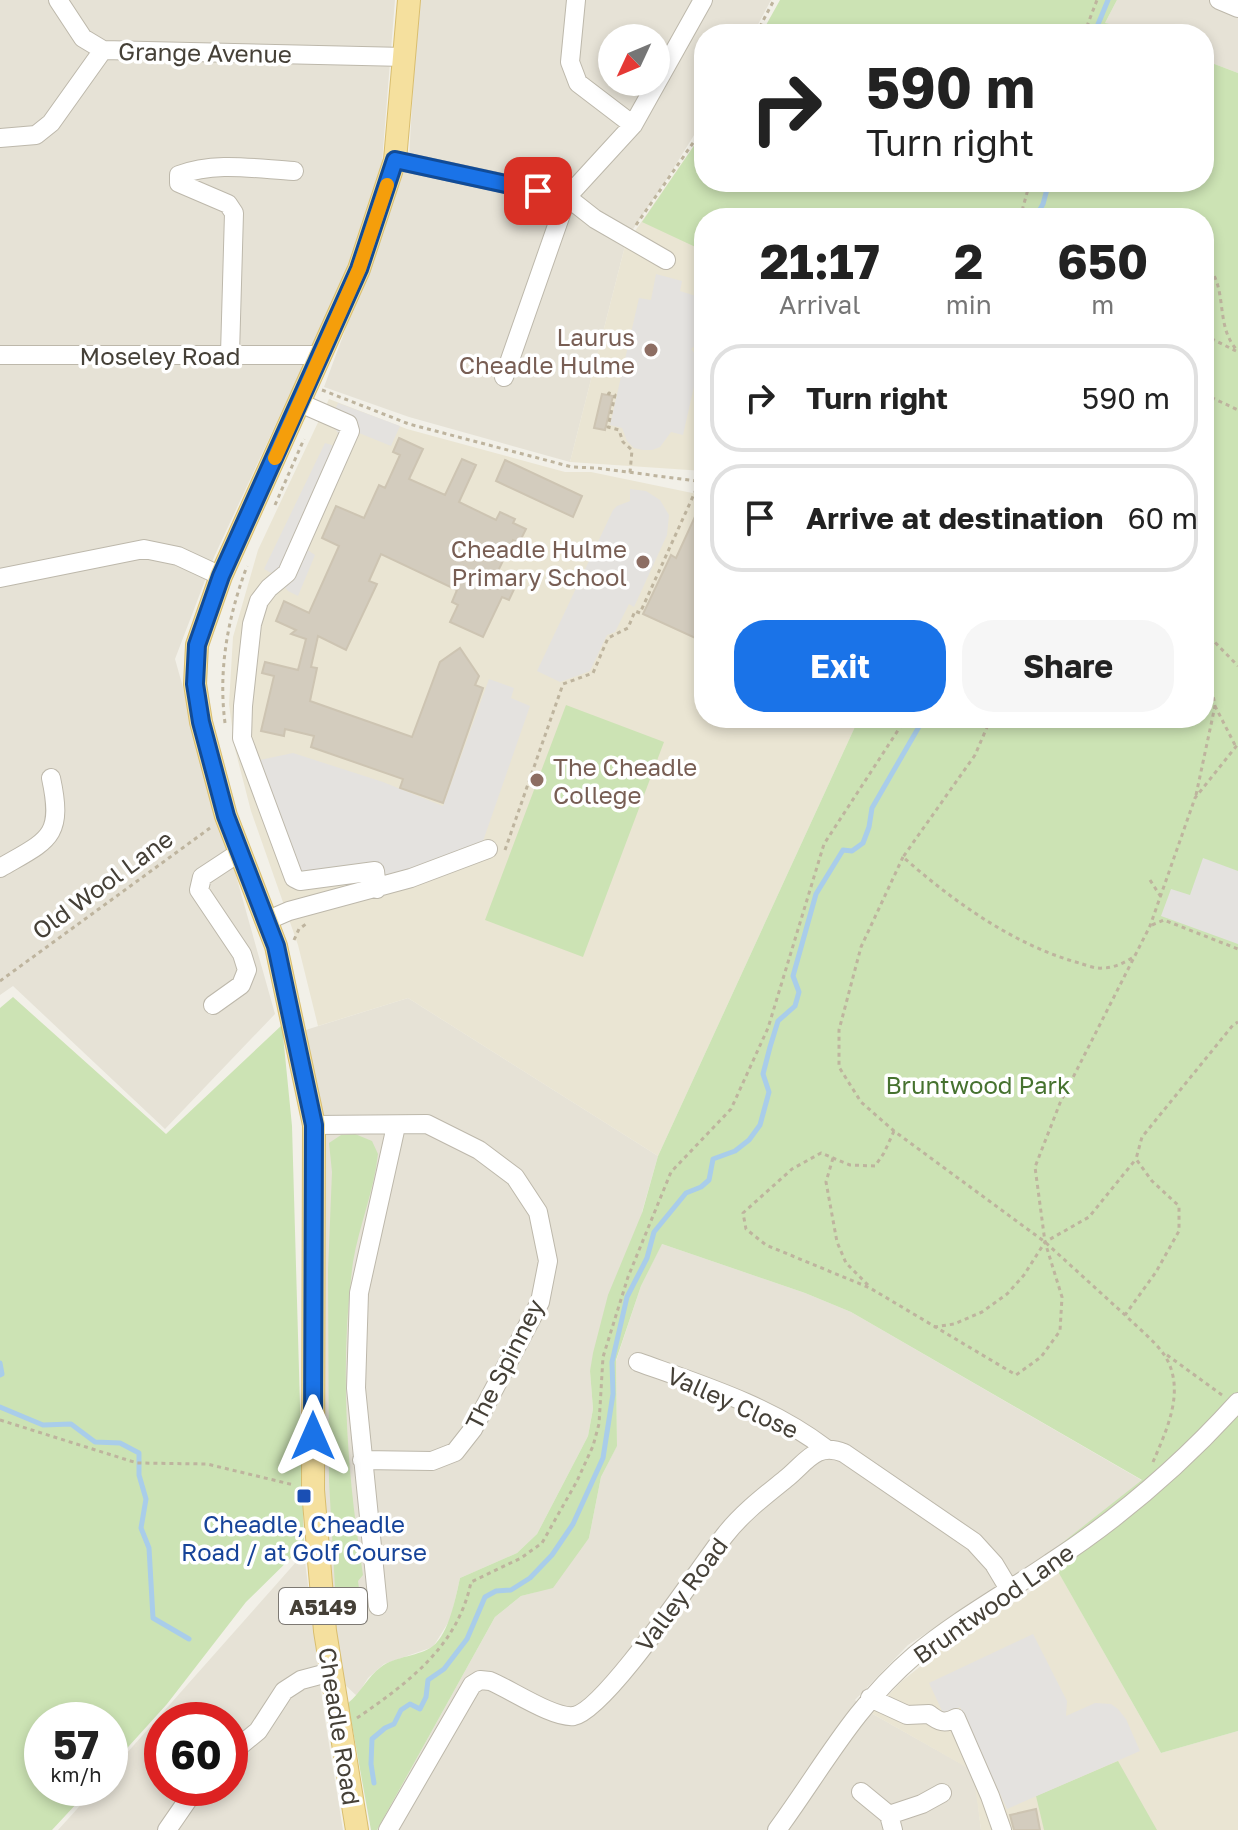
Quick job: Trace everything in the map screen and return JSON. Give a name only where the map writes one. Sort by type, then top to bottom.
[{"type":"main road","name":"Cheadle Road","points":[[357,1830],[325,1631],[313,1490],[314,1125],[275,917],[240,852],[226,816],[201,722],[195,684],[197,645],[221,576],[307,405],[320,355],[359,269],[395,160],[409,0]]},
{"type":"street","points":[[58,0],[83,38],[103,50]]},
{"type":"street","points":[[576,0],[570,62],[578,83],[633,125]]},
{"type":"street","points":[[504,377],[567,197],[633,125],[703,0]]},
{"type":"street","points":[[1219,0],[1238,8]]},
{"type":"street","name":"Grange Avenue","points":[[0,138],[36,135],[51,123],[103,50],[405,57]]},
{"type":"street","points":[[395,160],[567,197],[595,219],[666,260]]},
{"type":"street","points":[[230,354],[234,213],[228,204],[179,183],[179,175],[213,167],[294,171]]},
{"type":"street","name":"Moseley Road","points":[[0,355],[320,355]]},
{"type":"street","points":[[307,405],[348,424],[350,431],[287,573],[259,601],[246,664],[242,738],[294,878],[300,881],[375,871],[377,889]]},
{"type":"street","points":[[0,578],[144,549],[178,556],[221,576]]},
{"type":"street","points":[[0,868],[42,844],[54,828],[57,807],[51,778]]},
{"type":"street","points":[[275,917],[377,889],[488,849]]},
{"type":"street","points":[[213,1005],[241,985],[247,970],[242,954],[199,890],[202,877],[240,852]]},
{"type":"street","name":"The Spinney","points":[[314,1125],[427,1124],[479,1150],[515,1177],[538,1212],[548,1261],[540,1302],[473,1429],[455,1452],[432,1461],[362,1460]]},
{"type":"street","points":[[378,1606],[356,1388],[359,1293],[396,1126]]},
{"type":"street","name":"Valley Close","points":[[638,1362],[774,1416],[802,1430],[825,1448]]},
{"type":"street","name":"Bruntwood Lane","points":[[777,1830],[848,1725],[870,1698],[918,1653],[1052,1563],[1160,1481],[1236,1404]]},
{"type":"street","points":[[825,1448],[834,1449],[855,1460],[962,1533],[986,1553],[1009,1589]]},
{"type":"street","name":"Valley Road","points":[[388,1830],[472,1685],[480,1680],[490,1681],[565,1716],[581,1714],[620,1675],[741,1518],[818,1450],[825,1448]]},
{"type":"street","points":[[248,1739],[258,1731],[284,1691],[301,1680],[331,1672]]},
{"type":"street","points":[[870,1698],[907,1715],[929,1714],[937,1721],[947,1722],[956,1718],[1002,1830]]},
{"type":"street","points":[[861,1792],[891,1822],[942,1793]]},
{"type":"street","points":[[167,1830],[184,1806]]},
{"type":"path","points":[[761,24],[774,0]]},
{"type":"path","points":[[1088,24],[1097,0]]},
{"type":"path","points":[[627,238],[694,141]]},
{"type":"path","points":[[1214,275],[1224,329],[1238,352]]},
{"type":"path","points":[[1214,340],[1238,352]]},
{"type":"path","points":[[275,505],[300,452],[307,405],[320,389],[409,424],[572,467],[694,480]]},
{"type":"path","points":[[608,395],[615,395],[608,427],[619,430],[623,442],[632,450],[630,473]]},
{"type":"path","points":[[1214,399],[1238,410]]},
{"type":"path","points":[[500,863],[563,684],[593,673],[608,638],[628,628],[635,611],[640,613],[694,498]]},
{"type":"path","points":[[226,736],[221,690],[228,631],[250,559]]},
{"type":"path","points":[[1214,641],[1238,666]]},
{"type":"path","points":[[1195,798],[1237,745],[1214,701]]},
{"type":"path","points":[[1214,711],[1215,706]]},
{"type":"path","points":[[340,1722],[357,1719],[395,1692],[438,1653],[458,1623],[471,1582],[521,1558],[542,1543],[552,1526],[593,1446],[599,1424],[603,1357],[628,1277],[671,1172],[731,1109],[768,1028],[824,844],[899,728]]},
{"type":"path","points":[[987,728],[975,755],[903,857],[861,947],[839,1030],[839,1067],[861,1102],[894,1131],[1045,1242],[1163,1353],[1236,1404]]},
{"type":"path","points":[[894,1131],[875,1166],[850,1165],[821,1153],[792,1169],[743,1213],[746,1229],[766,1245],[870,1288],[1016,1375],[1041,1357],[1060,1331],[1062,1297],[1045,1242],[1035,1167],[1060,1103],[1150,926],[1195,798],[1210,728]]},
{"type":"path","name":"Old Wool Lane","points":[[0,981],[226,816]]},
{"type":"path","points":[[903,857],[928,879],[989,921],[1046,954],[1101,969],[1134,957]]},
{"type":"path","points":[[1150,880],[1161,897]]},
{"type":"path","points":[[275,917],[294,940],[306,923]]},
{"type":"path","points":[[1150,926],[1164,920],[1238,949]]},
{"type":"path","points":[[934,1327],[954,1324],[982,1312],[1007,1294],[1024,1275],[1045,1242],[1089,1217],[1136,1159],[1142,1137],[1203,1059],[1238,1022]]},
{"type":"path","points":[[833,1158],[826,1182],[837,1242],[846,1263],[870,1288]]},
{"type":"path","points":[[1125,1315],[1156,1272],[1179,1231],[1179,1206],[1152,1181],[1136,1159]]},
{"type":"path","points":[[1160,1481],[1152,1465],[1172,1415],[1175,1374],[1163,1353]]},
{"type":"path","points":[[0,1420],[137,1463],[207,1464],[313,1490]]},
{"type":"shaded area","points":[[0,0],[395,0],[382,162],[342,282],[214,557],[175,659],[275,1014],[165,1129],[13,986],[0,995]]},
{"type":"shaded area","points":[[418,0],[771,0],[758,24],[694,24],[694,135],[627,238],[570,462],[409,417],[324,387],[409,158]]},
{"type":"shaded area","points":[[1117,0],[1238,0],[1238,73],[1214,64],[1214,24],[1105,23]]},
{"type":"shaded area","name":"Laurus Cheadle Hulme","points":[[694,146],[694,192],[704,192],[704,208],[694,208],[694,470],[570,462],[627,238],[633,234]]},
{"type":"shaded area","points":[[656,274],[682,281],[680,291],[694,295],[694,347],[691,349],[694,353],[694,386],[683,435],[671,432],[660,447],[643,450],[634,448],[627,441],[622,428],[610,425],[639,298],[651,300]]},
{"type":"shaded area","name":"The Cheadle College","points":[[329,399],[407,429],[565,472],[591,472],[694,493],[694,728],[854,728],[658,1156],[408,998],[318,1026],[298,945],[251,811],[235,749],[229,704],[233,637],[258,550]]},
{"type":"shaded area","points":[[338,403],[400,426],[391,446],[359,433],[306,549],[315,555],[298,596],[264,569],[325,443],[335,446],[338,433],[330,422]]},
{"type":"shaded area","points":[[630,489],[646,491],[660,500],[669,515],[667,535],[634,607],[629,604],[615,632],[607,635],[590,671],[560,682],[537,671],[613,510],[630,501]]},
{"type":"shaded area","points":[[489,679],[514,688],[511,698],[530,706],[482,844],[383,881],[367,879],[292,889],[246,763],[293,753],[383,782],[443,806]]},
{"type":"shaded area","points":[[1203,858],[1238,871],[1238,944],[1161,916],[1171,889],[1190,895]]},
{"type":"shaded area","points":[[408,998],[658,1156],[642,1212],[662,1244],[851,1312],[1143,1481],[1048,1554],[908,1645],[855,1700],[871,1713],[974,1771],[981,1830],[377,1830],[495,1617],[521,1596],[536,1592],[589,1538],[601,1477],[617,1445],[616,1361],[641,1286],[660,1247],[590,1371],[593,1409],[588,1436],[537,1534],[517,1553],[460,1578],[451,1618],[433,1647],[384,1664],[368,1678],[357,1696],[331,1672],[313,1490],[314,1126],[296,1033]]},
{"type":"shaded area","points":[[304,1553],[324,1713],[343,1830],[58,1830],[80,1806],[128,1806],[128,1752],[144,1734],[144,1806],[248,1806],[248,1702],[172,1702]]},
{"type":"shaded area","points":[[1059,1573],[1161,1753],[1238,1731],[1238,1830],[981,1830],[973,1771],[871,1713],[902,1681],[942,1649]]},
{"type":"shaded area","points":[[1033,1634],[1067,1701],[1066,1716],[1095,1703],[1111,1704],[1126,1719],[1140,1751],[1007,1809],[960,1707],[944,1715],[929,1683]]},
{"type":"green space","points":[[780,0],[1117,0],[1105,23],[1110,24],[767,24]]},
{"type":"green space","name":"Bruntwood Park","points":[[1214,64],[1238,73],[1238,1731],[1161,1753],[1048,1554],[1142,1480],[851,1312],[662,1244],[641,1286],[616,1360],[617,1446],[601,1477],[589,1538],[553,1588],[521,1596],[495,1617],[377,1830],[371,1830],[348,1703],[381,1667],[393,1660],[422,1652],[439,1640],[451,1614],[460,1578],[517,1553],[537,1534],[588,1436],[593,1409],[590,1371],[593,1353],[608,1295],[642,1213],[658,1156],[854,728],[1214,728],[1214,208],[694,208],[694,246],[642,222],[694,146],[694,192],[1214,192]]},
{"type":"green space","points":[[566,705],[664,742],[583,957],[485,920]]},
{"type":"green space","points":[[13,997],[166,1134],[282,1025],[292,1126],[304,1545],[246,1602],[169,1702],[144,1702],[144,1729],[128,1747],[128,1702],[24,1702],[24,1806],[74,1806],[52,1830],[0,1830],[0,1008]]},
{"type":"green space","points":[[355,1134],[372,1141],[378,1154],[353,1262],[346,1340],[349,1458],[363,1575],[358,1581],[360,1596],[336,1606],[329,1481],[328,1270],[332,1172],[329,1143],[341,1135]]},
{"type":"green space","points":[[1118,1761],[1157,1830],[1044,1830],[1036,1796]]},
{"type":"building","points":[[602,394],[613,396],[605,430],[594,428]]},
{"type":"building","points":[[399,438],[423,449],[409,479],[445,495],[462,459],[476,465],[459,502],[496,520],[500,512],[526,529],[519,543],[513,540],[498,571],[518,581],[509,600],[502,597],[483,637],[450,622],[458,605],[452,602],[457,590],[381,554],[369,581],[377,584],[346,650],[318,636],[311,667],[317,668],[310,701],[412,737],[440,662],[460,648],[479,676],[475,685],[483,688],[443,803],[400,788],[403,779],[311,747],[314,736],[285,729],[284,736],[261,731],[274,676],[262,673],[265,662],[298,670],[306,639],[291,634],[296,630],[276,621],[284,601],[309,613],[339,546],[322,538],[336,506],[364,518],[379,485],[385,488],[400,455],[393,452]]},
{"type":"building","points":[[505,460],[582,496],[573,517],[496,481]]},
{"type":"building","points":[[694,519],[694,637],[643,614],[671,555],[676,558]]},
{"type":"building","points":[[1036,1809],[1040,1830],[1014,1830],[1010,1815]]},
{"type":"waterway","points":[[1098,24],[1108,0]]},
{"type":"waterway","points":[[1041,208],[1046,192]]},
{"type":"waterway","points":[[374,1783],[372,1739],[394,1724],[401,1710],[410,1704],[420,1709],[426,1697],[428,1680],[444,1669],[467,1639],[485,1597],[496,1591],[511,1590],[530,1578],[552,1555],[573,1524],[603,1458],[613,1394],[612,1362],[627,1297],[647,1258],[654,1232],[686,1193],[709,1180],[713,1159],[735,1151],[749,1140],[760,1125],[769,1092],[763,1074],[778,1021],[795,1006],[799,992],[793,976],[816,894],[843,850],[852,851],[863,843],[872,808],[918,728]]},
{"type":"waterway","points":[[0,1363],[0,1375]]},
{"type":"waterway","points":[[0,1407],[43,1425],[71,1424],[95,1442],[120,1443],[139,1453],[139,1475],[146,1499],[141,1528],[149,1548],[153,1618],[189,1639]]},
{"type":"slow traffic","points":[[275,458],[359,269],[387,185]]},
{"type":"place","name":"Laurus Cheadle Hulme","points":[[651,350]]},
{"type":"place","name":"Cheadle Hulme Primary School","points":[[643,562]]},
{"type":"place","name":"The Cheadle College","points":[[537,780]]},
{"type":"place","name":"Cheadle, Cheadle Road / at Golf Course","points":[[304,1496]]},
{"type":"route","points":[[313,1436],[314,1125],[276,946],[226,816],[201,722],[195,684],[197,645],[221,576],[359,269],[395,160],[538,191]]}]
